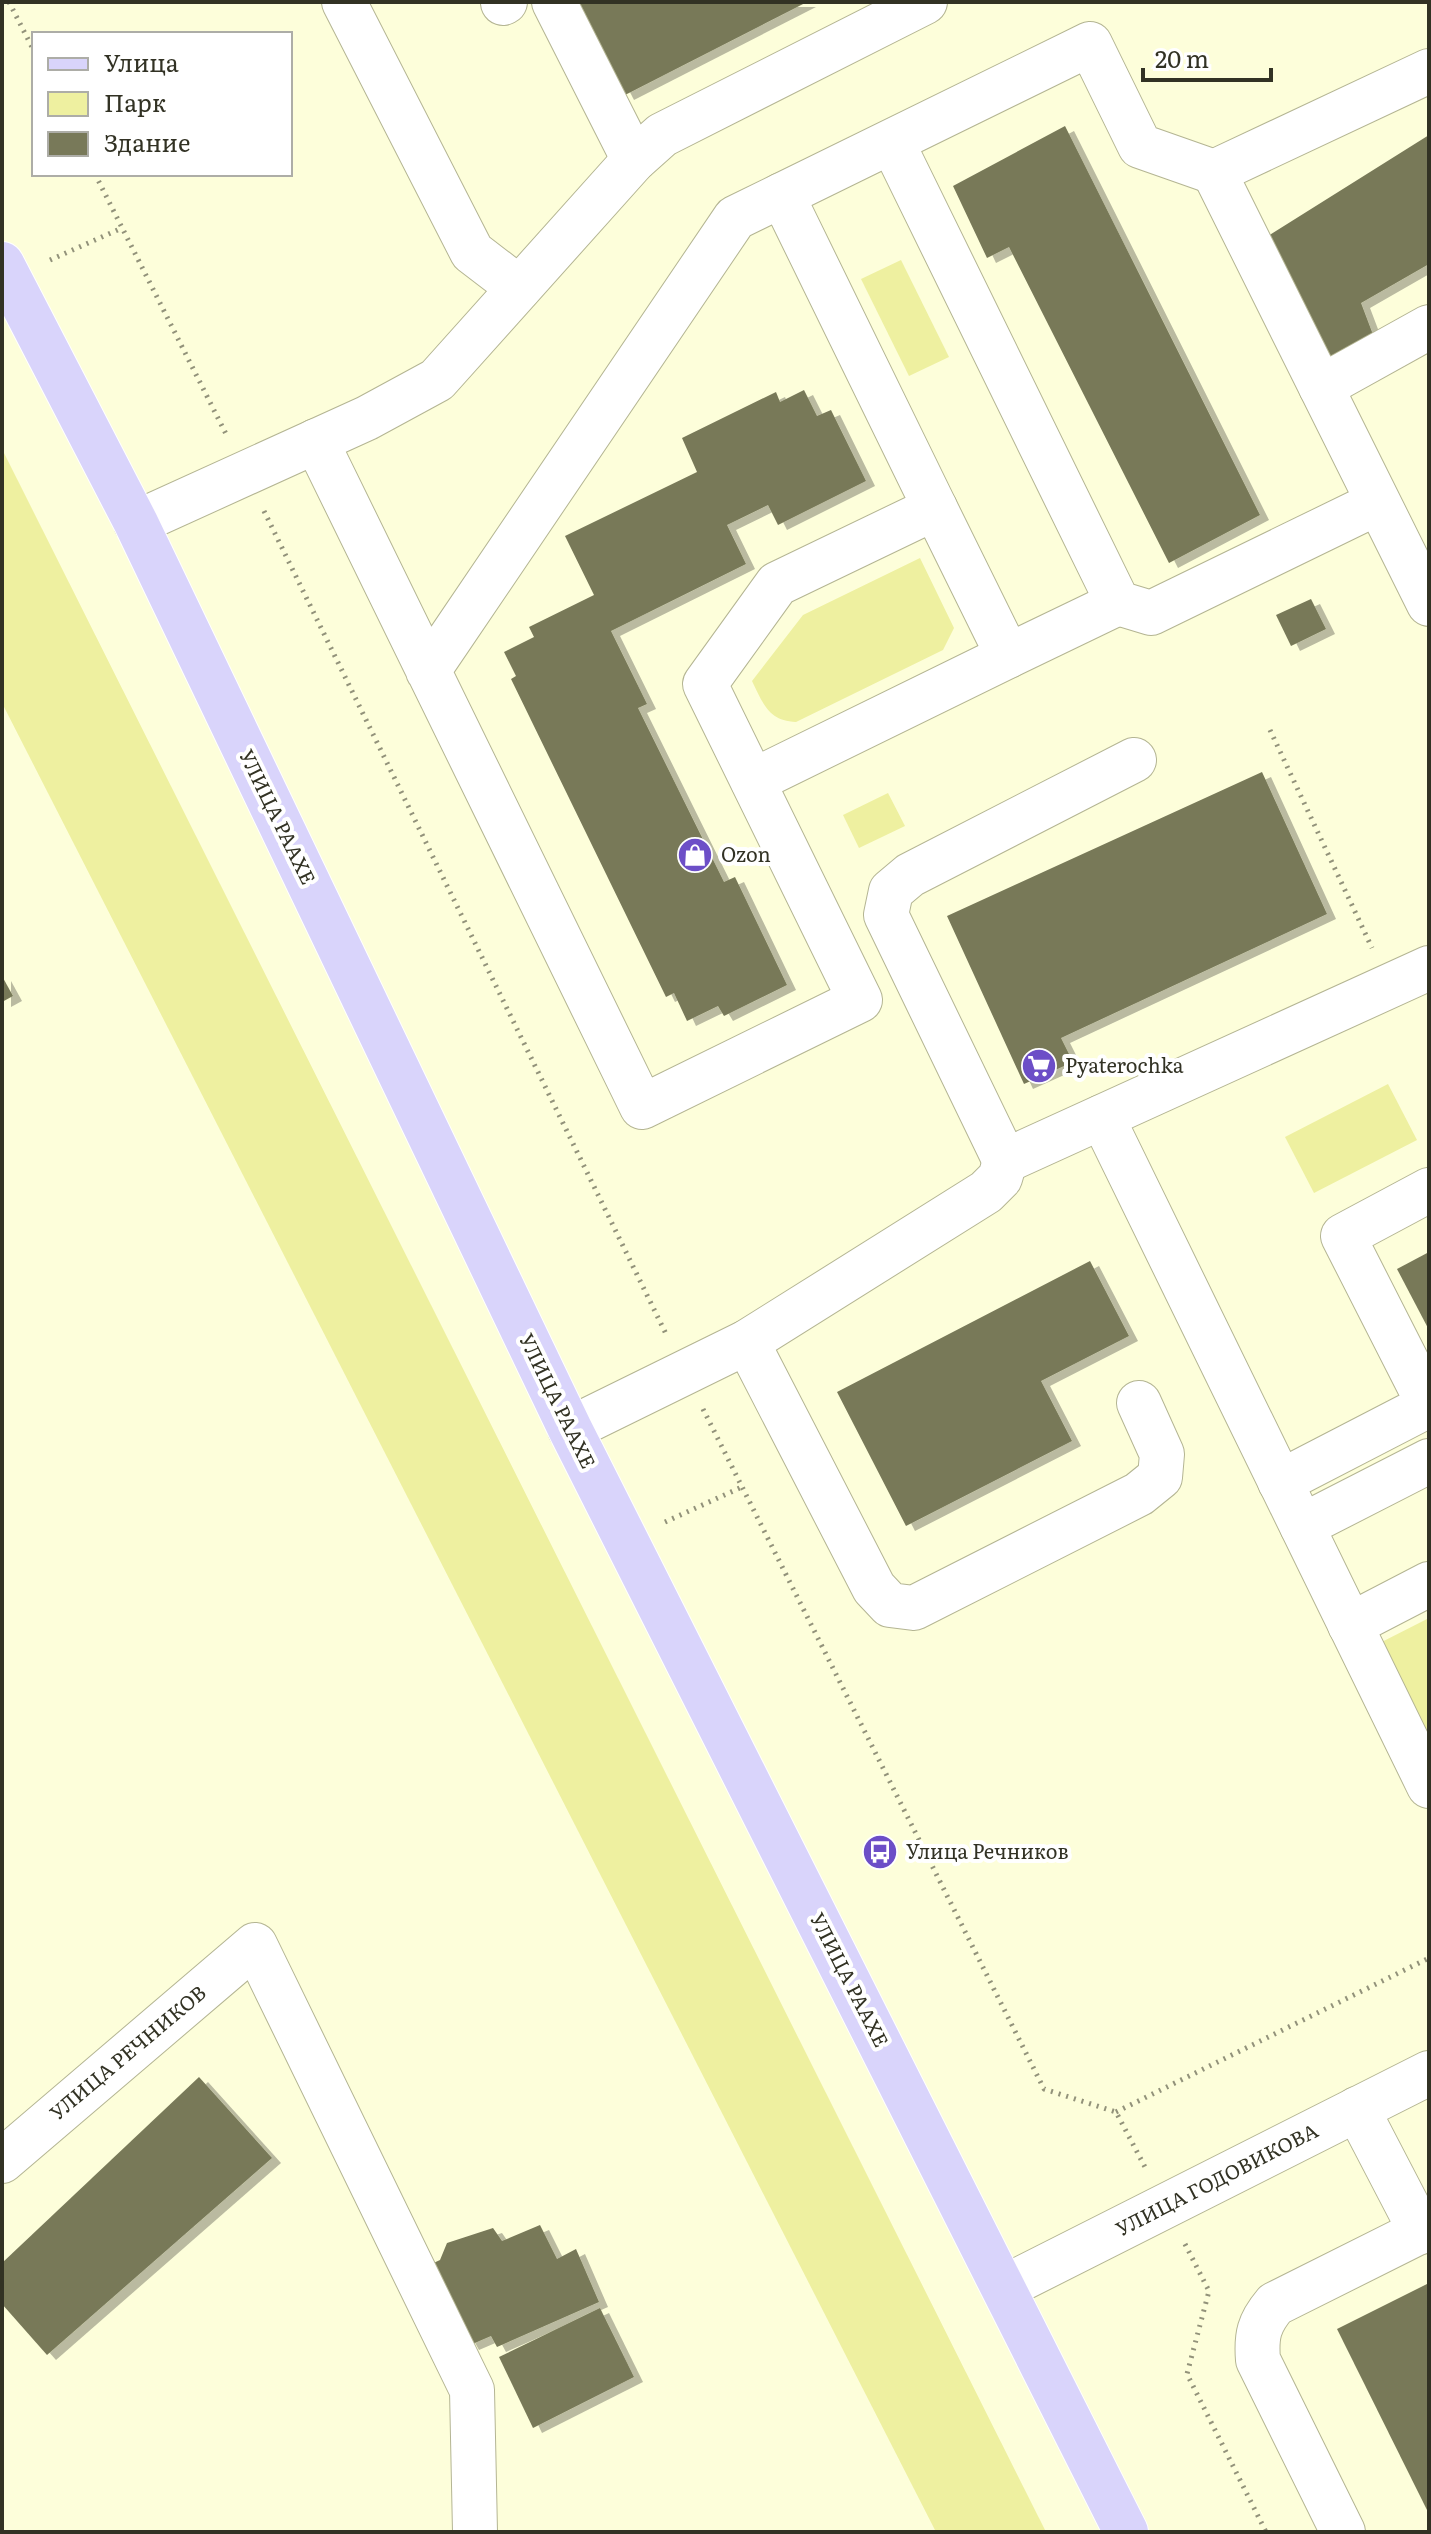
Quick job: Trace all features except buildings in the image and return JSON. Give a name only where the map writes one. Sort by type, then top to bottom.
[{"type":"main road","name":"УЛИЦА РААХЕ","points":[[6,271],[136,523],[570,1429],[1126,2532]]},
{"type":"street","points":[[344,2],[472,252],[519,288]]},
{"type":"street","points":[[554,2],[634,160]]},
{"type":"street","points":[[136,523],[316,441],[437,380],[634,160],[662,135],[925,2]]},
{"type":"street","points":[[428,671],[735,218],[1090,44],[1140,146],[1214,172],[1429,604]]},
{"type":"street","points":[[1214,172],[1429,71]]},
{"type":"street","points":[[892,142],[1118,603]]},
{"type":"street","points":[[782,195],[1008,656]]},
{"type":"street","points":[[1321,387],[1429,327]]},
{"type":"street","points":[[316,441],[642,1107],[860,1000],[705,684],[777,584],[935,508]]},
{"type":"street","points":[[753,781],[1118,603],[1151,613],[1377,503]]},
{"type":"street","points":[[570,1429],[747,1342],[986,1192],[1000,1178],[1005,1161],[886,915],[891,891],[910,875],[1134,760]]},
{"type":"street","points":[[1005,1161],[1429,968]]},
{"type":"street","points":[[1102,1117],[1429,1786]]},
{"type":"street","points":[[1280,1482],[1429,1405],[1343,1236],[1429,1190]]},
{"type":"street","points":[[747,1342],[874,1588],[890,1605],[914,1608],[1139,1494],[1160,1477],[1162,1454],[1139,1403]]},
{"type":"street","points":[[1302,1526],[1429,1461]]},
{"type":"street","points":[[1350,1625],[1429,1584]]},
{"type":"street","name":"УЛИЦА РЕЧНИКОВ","points":[[2,2161],[255,1945],[472,2390],[475,2532]]},
{"type":"street","name":"УЛИЦА ГОДОВИКОВА","points":[[1005,2287],[1429,2073]]},
{"type":"street","points":[[1343,2532],[1258,2360],[1256,2337],[1262,2320],[1275,2304],[1425,2230],[1357,2109]]},
{"type":"path","points":[[9,2],[32,47]]},
{"type":"path","points":[[96,176],[245,472],[684,1371],[1044,2089],[1116,2112],[1429,1958]]},
{"type":"path","points":[[6,271],[122,228]]},
{"type":"path","points":[[1270,730],[1381,968],[1367,996]]},
{"type":"path","points":[[1116,2112],[1209,2291],[1187,2374],[1266,2532]]},
{"type":"green space","points":[[901,260],[949,357],[909,376],[861,279]]},
{"type":"green space","points":[[2,449],[1046,2532],[936,2532],[2,703]]},
{"type":"green space","points":[[920,558],[954,628],[943,650],[796,722],[773,714],[763,703],[752,681],[803,615]]},
{"type":"green space","points":[[888,793],[905,826],[859,848],[843,815]]},
{"type":"green space","points":[[1388,1084],[1417,1140],[1314,1193],[1285,1137]]},
{"type":"green space","points":[[1429,1618],[1429,1785],[1362,1652]]},
{"type":"place","name":"Ozon","points":[[695,855]]},
{"type":"place","name":"Pyaterochka","points":[[1039,1066]]},
{"type":"place","name":"Улица Речников","points":[[880,1852]]}]
